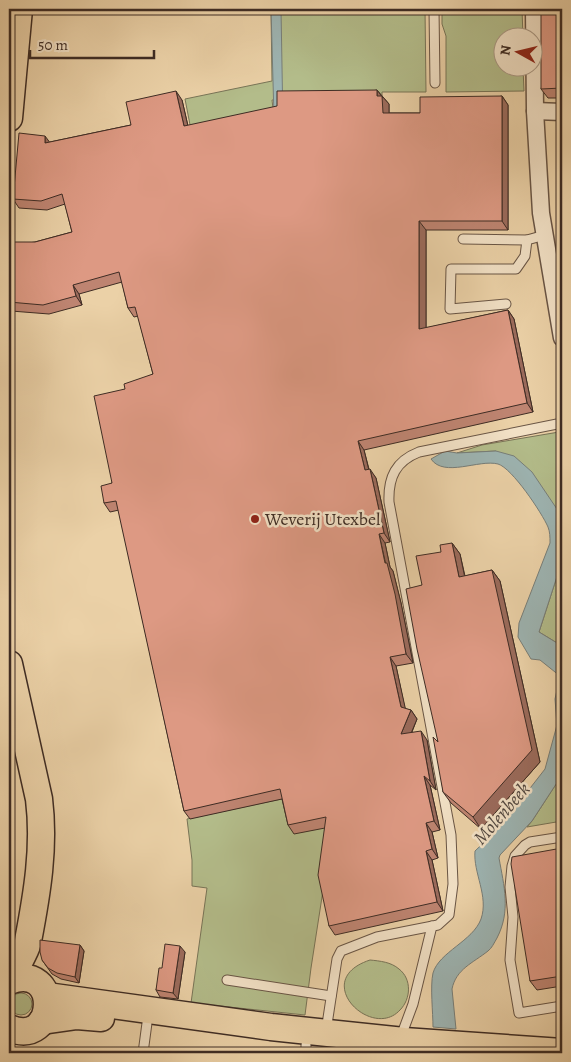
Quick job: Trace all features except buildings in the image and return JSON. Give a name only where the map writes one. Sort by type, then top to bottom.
[{"type":"main road","points":[[9,118],[19,9]]},
{"type":"main road","points":[[9,664],[39,800],[42,822],[41,852],[28,943],[35,964],[24,1008]]},
{"type":"main road","points":[[24,1008],[312,1044]]},
{"type":"main road","points":[[24,1008],[312,1044],[562,1052]]},
{"type":"street","points":[[534,9],[534,111],[541,214],[562,338]]},
{"type":"street","points":[[534,111],[562,112]]},
{"type":"lane","points":[[434,9],[435,83]]},
{"type":"lane","points":[[463,239],[527,240],[545,235]]},
{"type":"lane","points":[[506,304],[450,309],[451,269],[516,269],[525,256],[527,240]]},
{"type":"lane","points":[[312,1044],[331,996],[337,959],[341,951],[377,936],[438,925],[449,915],[453,884],[451,835],[389,502],[390,481],[400,463],[409,456],[419,452],[562,423]]},
{"type":"lane","points":[[562,838],[530,842],[515,856],[510,874],[513,916],[509,950],[519,1013],[562,1006]]},
{"type":"lane","points":[[400,1047],[413,1004],[432,926]]},
{"type":"lane","points":[[227,980],[331,996]]},
{"type":"lane","points":[[143,1053],[147,1023]]},
{"type":"green space","points":[[271,9],[425,9],[426,92],[382,92],[382,99],[272,100],[274,117],[192,135],[185,99],[272,81]]},
{"type":"green space","points":[[442,9],[522,9],[523,28],[494,28],[494,78],[523,78],[524,91],[446,92],[446,36],[442,24]]},
{"type":"green space","points":[[559,432],[562,450],[562,518],[559,512],[496,451],[457,453],[482,445]]},
{"type":"green space","points":[[562,561],[562,646],[539,632]]},
{"type":"green space","points":[[562,775],[562,821],[527,827],[532,821]]},
{"type":"green space","points":[[286,798],[333,826],[305,1015],[191,1003],[207,888],[192,886],[192,860],[187,819]]},
{"type":"green space","points":[[370,960],[385,962],[396,967],[403,973],[408,983],[408,995],[404,1005],[388,1018],[375,1018],[362,1013],[352,1004],[345,993],[345,981],[353,969]]},
{"type":"green space","points":[[17,993],[25,993],[32,1000],[32,1008],[25,1015],[17,1015],[10,1008],[10,1000]]},
{"type":"water","points":[[271,9],[281,9],[286,297],[274,117]]},
{"type":"water","points":[[445,451],[457,453],[496,451],[514,456],[532,472],[562,518],[562,561],[539,632],[562,646],[562,775],[532,821],[500,855],[505,898],[504,918],[497,938],[491,948],[461,971],[454,982],[452,989],[456,1029],[433,1027],[433,973],[442,959],[471,934],[481,919],[483,902],[476,868],[475,851],[499,828],[545,769],[557,725],[555,699],[560,676],[540,660],[531,659],[518,637],[519,623],[550,543],[549,531],[545,520],[526,492],[504,467],[490,463],[453,468],[444,467],[431,459]]},
{"type":"place","name":"Weverij Utexbel","points":[[255,519]]},
{"type":"water label","name":"Molenbeek","points":[[501,813]]}]
